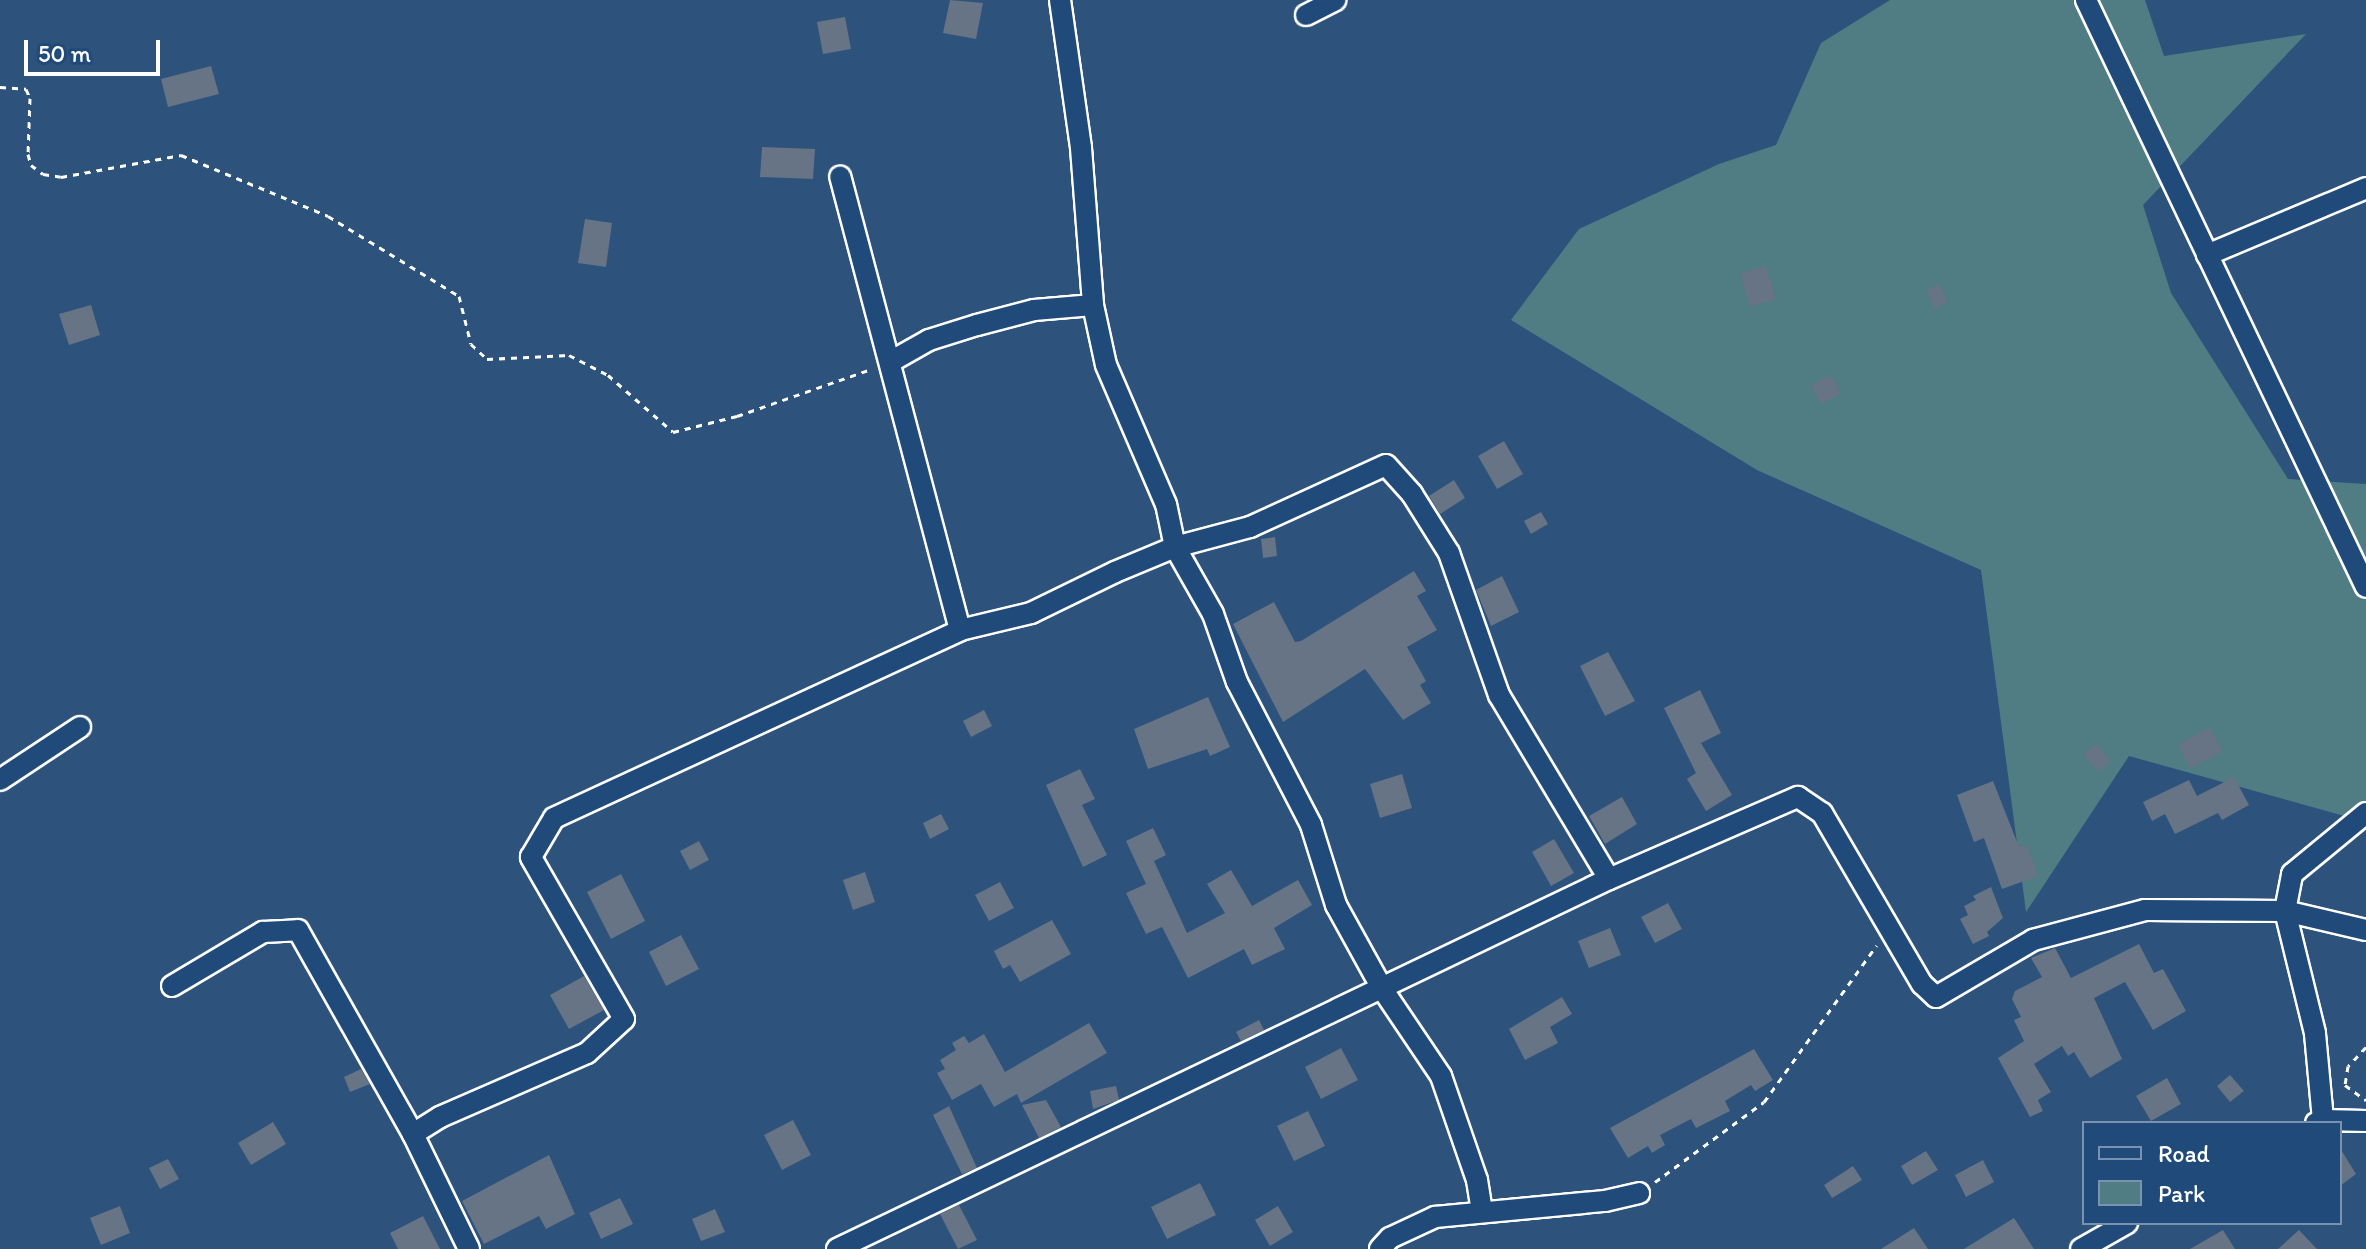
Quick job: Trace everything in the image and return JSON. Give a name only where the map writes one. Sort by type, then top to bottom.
[{"type":"street","points":[[1060,0],[1081,148],[1093,305],[1106,365],[1166,504],[1175,547],[1213,614],[1237,682],[1311,825],[1336,905],[1383,990],[1441,1076],[1477,1180],[1482,1210]]},
{"type":"street","points":[[1306,15],[1335,0]]},
{"type":"street","points":[[2086,0],[2366,587]]},
{"type":"street","points":[[840,177],[960,630]]},
{"type":"street","points":[[2207,255],[2366,188]]},
{"type":"street","points":[[890,362],[929,340],[977,325],[1034,310],[1093,305]]},
{"type":"street","points":[[413,1134],[440,1117],[587,1053],[624,1019],[531,857],[554,818],[960,630],[1031,613],[1175,547],[1250,527],[1377,465],[1393,469],[1449,553],[1499,695],[1609,879]]},
{"type":"street","points":[[0,780],[80,727]]},
{"type":"street","points":[[837,1249],[1383,990],[1609,879],[1798,797],[1822,813],[1922,984],[1936,997],[2033,940],[2145,910],[2285,911],[2366,930]]},
{"type":"street","points":[[2320,1121],[2315,1033],[2285,911],[2292,874],[2366,813]]},
{"type":"street","points":[[172,986],[263,932],[298,930],[413,1134],[469,1249]]},
{"type":"street","points":[[2342,1122],[2366,1121]]},
{"type":"street","points":[[1380,1249],[1390,1238],[1435,1217],[1482,1210],[1605,1201],[1639,1193]]},
{"type":"street","points":[[2081,1249],[2123,1225]]},
{"type":"path","points":[[0,87],[26,89],[30,98],[28,154],[31,165],[43,174],[61,177],[181,155],[328,216],[459,296],[471,344],[487,359],[569,355],[608,375],[673,432],[737,416],[890,362]]},
{"type":"path","points":[[1639,1193],[1764,1102],[1889,929]]},
{"type":"path","points":[[2366,1047],[2348,1066],[2345,1085],[2366,1100]]},
{"type":"green space","points":[[1890,0],[2145,0],[2164,56],[2306,34],[2143,205],[2171,293],[2288,479],[2366,484],[2366,822],[2129,756],[2026,912],[1981,570],[1757,470],[1511,320],[1579,229],[1719,164],[1776,145],[1821,43]]},
{"type":"building","points":[[950,0],[983,3],[976,39],[943,33]]},
{"type":"building","points":[[845,17],[851,49],[823,54],[817,22]]},
{"type":"building","points":[[211,66],[219,94],[168,107],[161,79]]},
{"type":"building","points":[[762,147],[815,149],[813,179],[760,177]]},
{"type":"building","points":[[585,219],[612,223],[606,267],[578,263]]},
{"type":"building","points":[[1766,266],[1776,299],[1750,307],[1740,273]]},
{"type":"building","points":[[1939,284],[1948,302],[1935,309],[1926,291]]},
{"type":"building","points":[[91,305],[100,335],[69,345],[59,314]]},
{"type":"building","points":[[1831,375],[1841,394],[1821,404],[1811,385]]},
{"type":"building","points":[[1504,441],[1523,474],[1497,489],[1478,456]]},
{"type":"building","points":[[1454,480],[1465,498],[1440,514],[1429,496]]},
{"type":"building","points":[[1541,512],[1548,524],[1531,534],[1524,521]]},
{"type":"building","points":[[1275,537],[1277,556],[1263,558],[1261,539]]},
{"type":"building","points":[[1414,571],[1426,591],[1417,596],[1437,630],[1407,647],[1426,681],[1420,685],[1431,703],[1403,720],[1365,669],[1283,722],[1233,624],[1274,602],[1295,642],[1301,641]]},
{"type":"building","points":[[1502,576],[1519,612],[1491,626],[1476,590]]},
{"type":"building","points":[[1608,652],[1635,701],[1605,716],[1580,666]]},
{"type":"building","points":[[1700,690],[1721,733],[1701,743],[1732,795],[1706,811],[1687,779],[1696,773],[1664,708]]},
{"type":"building","points":[[1208,697],[1230,747],[1210,756],[1207,749],[1148,769],[1134,729]]},
{"type":"building","points":[[984,710],[992,726],[971,737],[963,721]]},
{"type":"building","points":[[2210,727],[2223,752],[2190,768],[2178,744]]},
{"type":"building","points":[[2096,744],[2111,761],[2098,772],[2083,754]]},
{"type":"building","points":[[1080,769],[1095,799],[1082,805],[1107,855],[1083,867],[1046,785]]},
{"type":"building","points":[[1402,774],[1412,808],[1380,818],[1370,784]]},
{"type":"building","points":[[2234,777],[2249,805],[2222,820],[2218,813],[2175,834],[2165,814],[2152,821],[2143,802],[2189,780],[2197,796]]},
{"type":"building","points":[[1993,781],[2019,847],[2027,845],[2038,876],[2002,889],[1984,838],[1974,842],[1957,795]]},
{"type":"building","points":[[1622,797],[1637,824],[1605,844],[1589,816]]},
{"type":"building","points":[[941,814],[949,829],[930,839],[923,823]]},
{"type":"building","points":[[1153,828],[1166,855],[1154,861],[1187,933],[1225,913],[1207,884],[1231,870],[1252,906],[1298,880],[1312,905],[1274,928],[1285,949],[1252,965],[1244,949],[1188,978],[1162,927],[1146,934],[1126,893],[1146,884],[1126,841]]},
{"type":"building","points":[[1554,839],[1574,873],[1551,886],[1532,852]]},
{"type":"building","points":[[699,841],[709,860],[690,870],[680,851]]},
{"type":"building","points":[[865,872],[875,902],[853,910],[843,880]]},
{"type":"building","points":[[621,874],[645,921],[611,939],[587,892]]},
{"type":"building","points":[[1000,882],[1014,908],[989,921],[975,895]]},
{"type":"building","points":[[1991,887],[2003,918],[1987,932],[1989,936],[1973,944],[1960,919],[1968,915],[1964,906],[1976,900],[1973,896]]},
{"type":"building","points":[[1668,903],[1682,929],[1655,943],[1641,917]]},
{"type":"building","points":[[1052,920],[1071,954],[1020,982],[1010,965],[1003,969],[994,951]]},
{"type":"building","points":[[1610,928],[1621,955],[1589,968],[1578,941]]},
{"type":"building","points":[[681,935],[699,969],[666,986],[649,952]]},
{"type":"building","points":[[2139,944],[2154,973],[2163,969],[2186,1011],[2153,1030],[2125,982],[2094,998],[2122,1059],[2090,1078],[2074,1052],[2068,1056],[2062,1046],[2034,1064],[2051,1092],[2038,1100],[2043,1111],[2030,1117],[1998,1058],[2024,1041],[2014,1020],[2021,1017],[2012,999],[2015,991],[2042,977],[2031,958],[2055,948],[2071,978]]},
{"type":"building","points":[[584,976],[604,1010],[569,1029],[550,995]]},
{"type":"building","points":[[1562,997],[1572,1014],[1550,1027],[1558,1043],[1525,1060],[1509,1029]]},
{"type":"building","points":[[1259,1020],[1264,1030],[1241,1041],[1236,1032]]},
{"type":"building","points":[[1089,1023],[1107,1053],[1021,1103],[1017,1094],[994,1107],[981,1084],[952,1100],[937,1073],[945,1069],[940,1060],[956,1050],[952,1043],[964,1036],[969,1043],[984,1034],[1005,1072]]},
{"type":"building","points":[[1341,1048],[1358,1080],[1321,1099],[1305,1067]]},
{"type":"building","points":[[1754,1049],[1773,1080],[1755,1091],[1751,1085],[1725,1101],[1730,1111],[1696,1128],[1691,1119],[1660,1135],[1665,1145],[1652,1153],[1648,1146],[1628,1158],[1610,1128]]},
{"type":"building","points":[[361,1069],[370,1084],[350,1092],[344,1077]]},
{"type":"building","points":[[2230,1075],[2244,1091],[2230,1102],[2217,1086]]},
{"type":"building","points":[[2167,1078],[2181,1104],[2151,1121],[2136,1096]]},
{"type":"building","points":[[1116,1086],[1119,1100],[1093,1109],[1090,1091]]},
{"type":"building","points":[[1046,1100],[1061,1127],[1039,1138],[1022,1105]]},
{"type":"building","points":[[949,1106],[977,1168],[962,1174],[933,1115]]},
{"type":"building","points":[[1308,1111],[1325,1146],[1294,1161],[1277,1126]]},
{"type":"building","points":[[793,1120],[811,1155],[782,1170],[764,1135]]},
{"type":"building","points":[[273,1122],[286,1144],[251,1165],[238,1143]]},
{"type":"building","points":[[1926,1151],[1938,1170],[1912,1185],[1901,1166]]},
{"type":"building","points":[[2342,1151],[2356,1174],[2342,1184]]},
{"type":"building","points":[[549,1155],[575,1214],[546,1229],[539,1216],[484,1244],[462,1201]]},
{"type":"building","points":[[168,1159],[179,1179],[160,1189],[149,1168]]},
{"type":"building","points":[[1983,1160],[1994,1182],[1966,1197],[1955,1175]]},
{"type":"building","points":[[1853,1166],[1862,1180],[1832,1198],[1824,1185]]},
{"type":"building","points":[[1200,1183],[1216,1215],[1167,1239],[1151,1207]]},
{"type":"building","points":[[620,1198],[633,1224],[601,1239],[589,1213]]},
{"type":"building","points":[[959,1205],[977,1240],[958,1249],[940,1214]]},
{"type":"building","points":[[120,1206],[130,1233],[101,1245],[90,1218]]},
{"type":"building","points":[[1278,1206],[1293,1232],[1270,1246],[1255,1220]]},
{"type":"building","points":[[715,1209],[725,1232],[701,1241],[692,1219]]},
{"type":"building","points":[[423,1216],[440,1249],[398,1249],[390,1233]]},
{"type":"building","points":[[2014,1218],[2034,1249],[1964,1249]]},
{"type":"building","points":[[1914,1228],[1928,1249],[1881,1249]]},
{"type":"building","points":[[2223,1230],[2235,1249],[2190,1249]]},
{"type":"building","points":[[2299,1230],[2317,1249],[2278,1249]]}]
